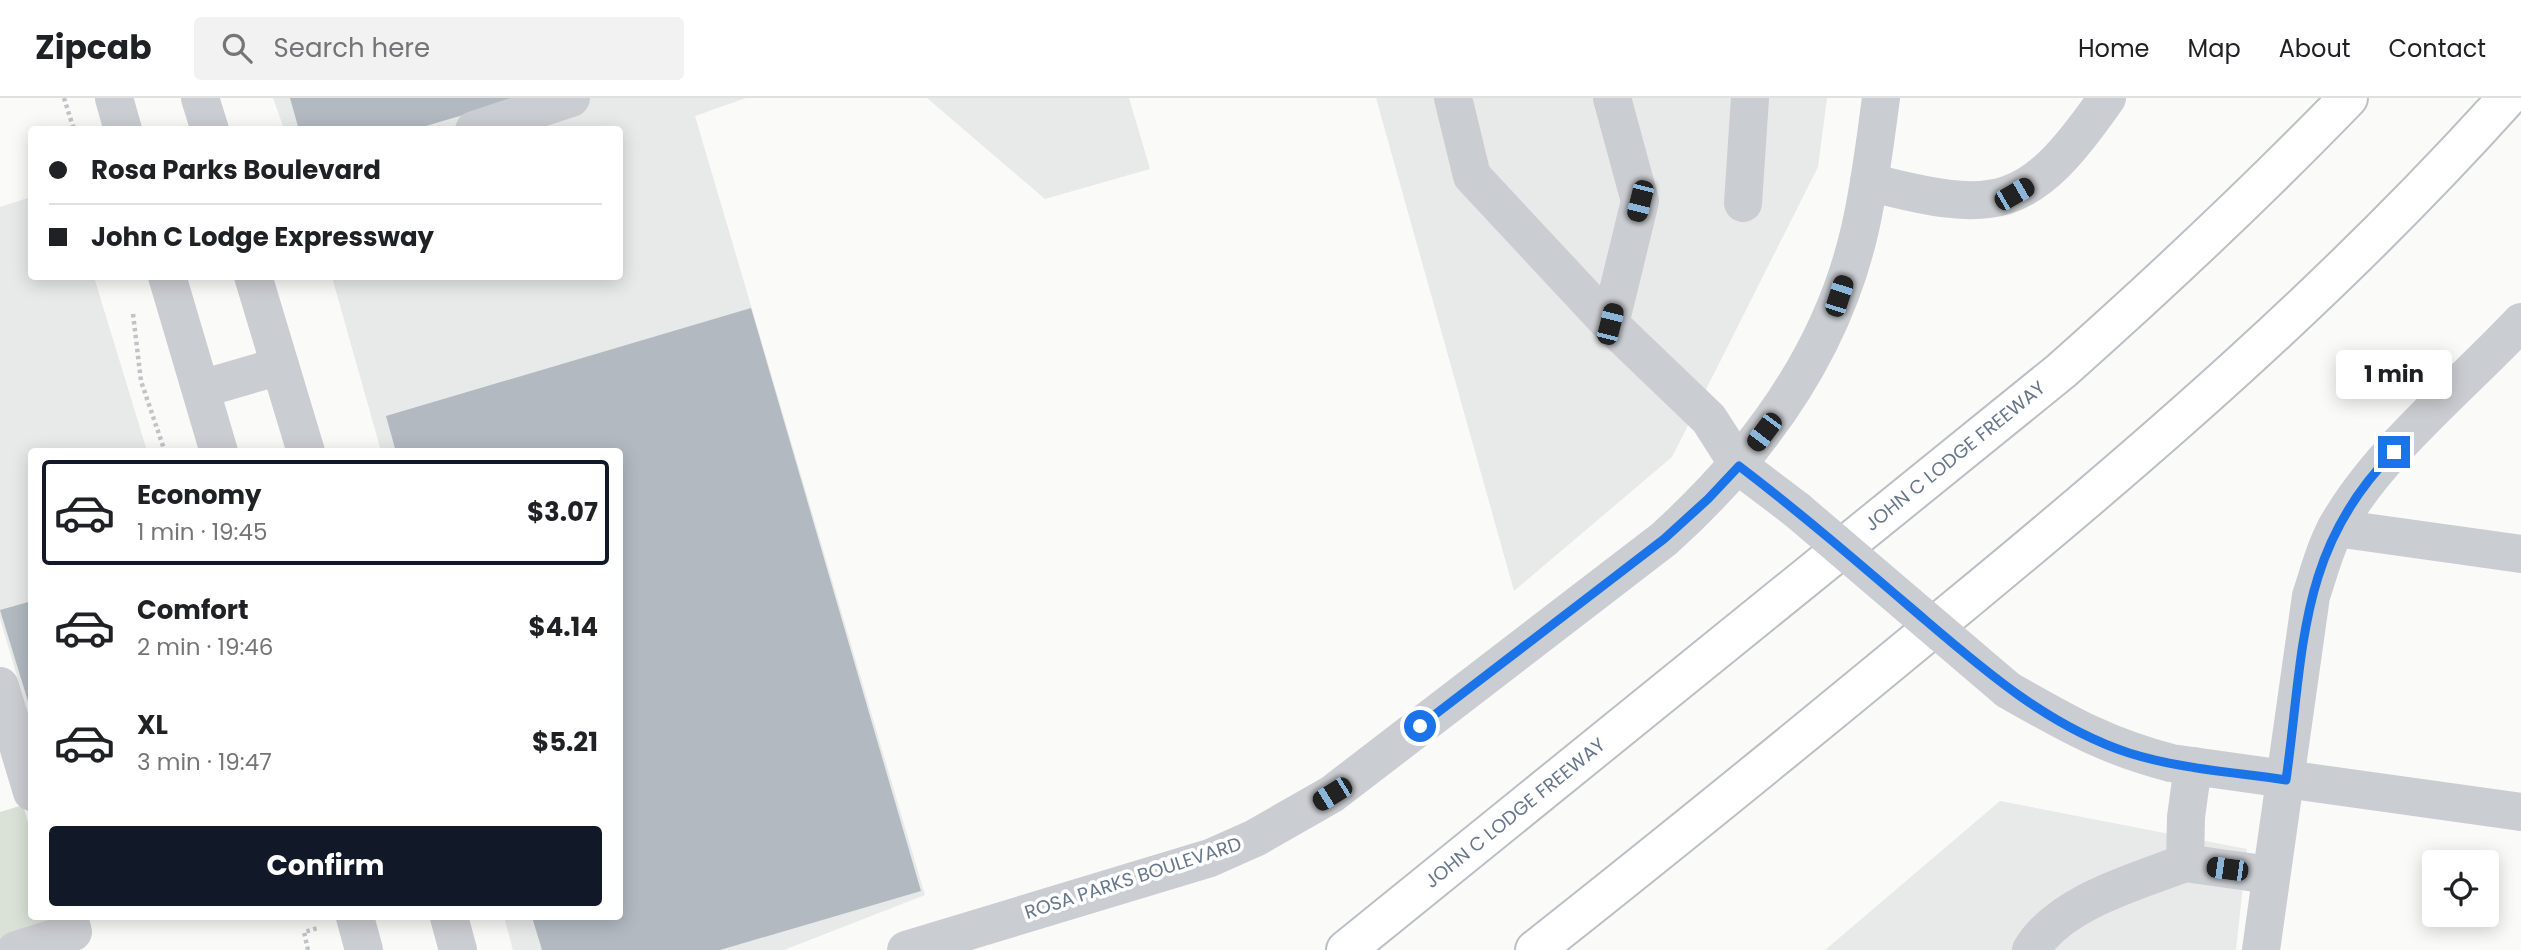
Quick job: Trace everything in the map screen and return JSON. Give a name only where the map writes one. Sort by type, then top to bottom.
[{"type":"highway","name":"JOHN C LODGE FREEWAY","points":[[1346,950],[2061,371],[2204,241],[2348,98]]},
{"type":"highway","points":[[1535,950],[1734,793],[2141,456],[2324,286],[2507,98]]},
{"type":"street","points":[[114,98],[122,126]]},
{"type":"street","points":[[201,98],[209,126]]},
{"type":"street","points":[[486,126],[571,98]]},
{"type":"street","points":[[1453,98],[1472,176],[1610,324],[1709,419],[1739,466],[1797,510],[2008,690],[2089,737],[2129,752],[2193,766],[2521,812]]},
{"type":"street","points":[[1610,324],[1640,201],[1612,98]]},
{"type":"street","points":[[1743,203],[1750,98]]},
{"type":"street","name":"ROSA PARKS BOULEVARD","points":[[906,950],[1210,858],[1299,815],[1332,794],[1664,539],[1739,466],[1777,415],[1812,357],[1839,296],[1860,232],[1881,98]]},
{"type":"street","points":[[1869,181],[1933,198],[1973,202],[2014,194],[2040,178],[2053,165],[2108,98]]},
{"type":"street","points":[[168,280],[218,448]]},
{"type":"street","points":[[254,280],[305,448]]},
{"type":"street","points":[[2261,950],[2311,596],[2336,528],[2375,471],[2521,322]]},
{"type":"street","points":[[201,389],[280,366]]},
{"type":"street","points":[[2336,528],[2521,554]]},
{"type":"street","points":[[0,686],[28,779]]},
{"type":"street","points":[[2185,863],[2186,817],[2193,766]]},
{"type":"street","points":[[2031,950],[2040,935],[2092,898],[2185,863],[2270,875]]},
{"type":"street","points":[[16,950],[73,932],[70,920]]},
{"type":"street","points":[[356,920],[364,950]]},
{"type":"street","points":[[450,920],[458,950]]},
{"type":"path","points":[[64,98],[73,126]]},
{"type":"path","points":[[132,309],[141,381],[164,448]]},
{"type":"path","points":[[308,950],[304,932],[322,927],[320,920]]},
{"type":"shaded area","points":[[273,98],[746,98],[695,116],[925,895],[784,950],[513,950],[505,920],[623,920],[623,448],[380,448],[333,280],[623,280],[623,126],[283,126]]},
{"type":"shaded area","points":[[927,98],[1129,98],[1150,169],[1045,199]]},
{"type":"shaded area","points":[[1376,98],[1827,98],[1818,167],[1672,457],[1514,591]]},
{"type":"shaded area","points":[[28,198],[28,280],[95,280],[146,448],[28,448],[28,713],[0,619],[0,207]]},
{"type":"shaded area","points":[[2000,801],[2247,849],[2236,950],[1825,950]]},
{"type":"shaded area","points":[[23,805],[28,822],[28,920],[51,920],[0,944],[0,812]]},
{"type":"building","points":[[290,98],[518,98],[426,126],[298,126]]},
{"type":"building","points":[[751,308],[921,891],[720,950],[542,950],[533,920],[623,920],[623,448],[395,448],[386,416]]},
{"type":"building","points":[[28,602],[28,701],[0,610]]},
{"type":"route","points":[[1420,726],[1664,539],[1739,466],[1797,510],[2008,690],[2089,737],[2171,764],[2286,780],[2311,596],[2325,551],[2342,517],[2375,471],[2394,452]]}]
